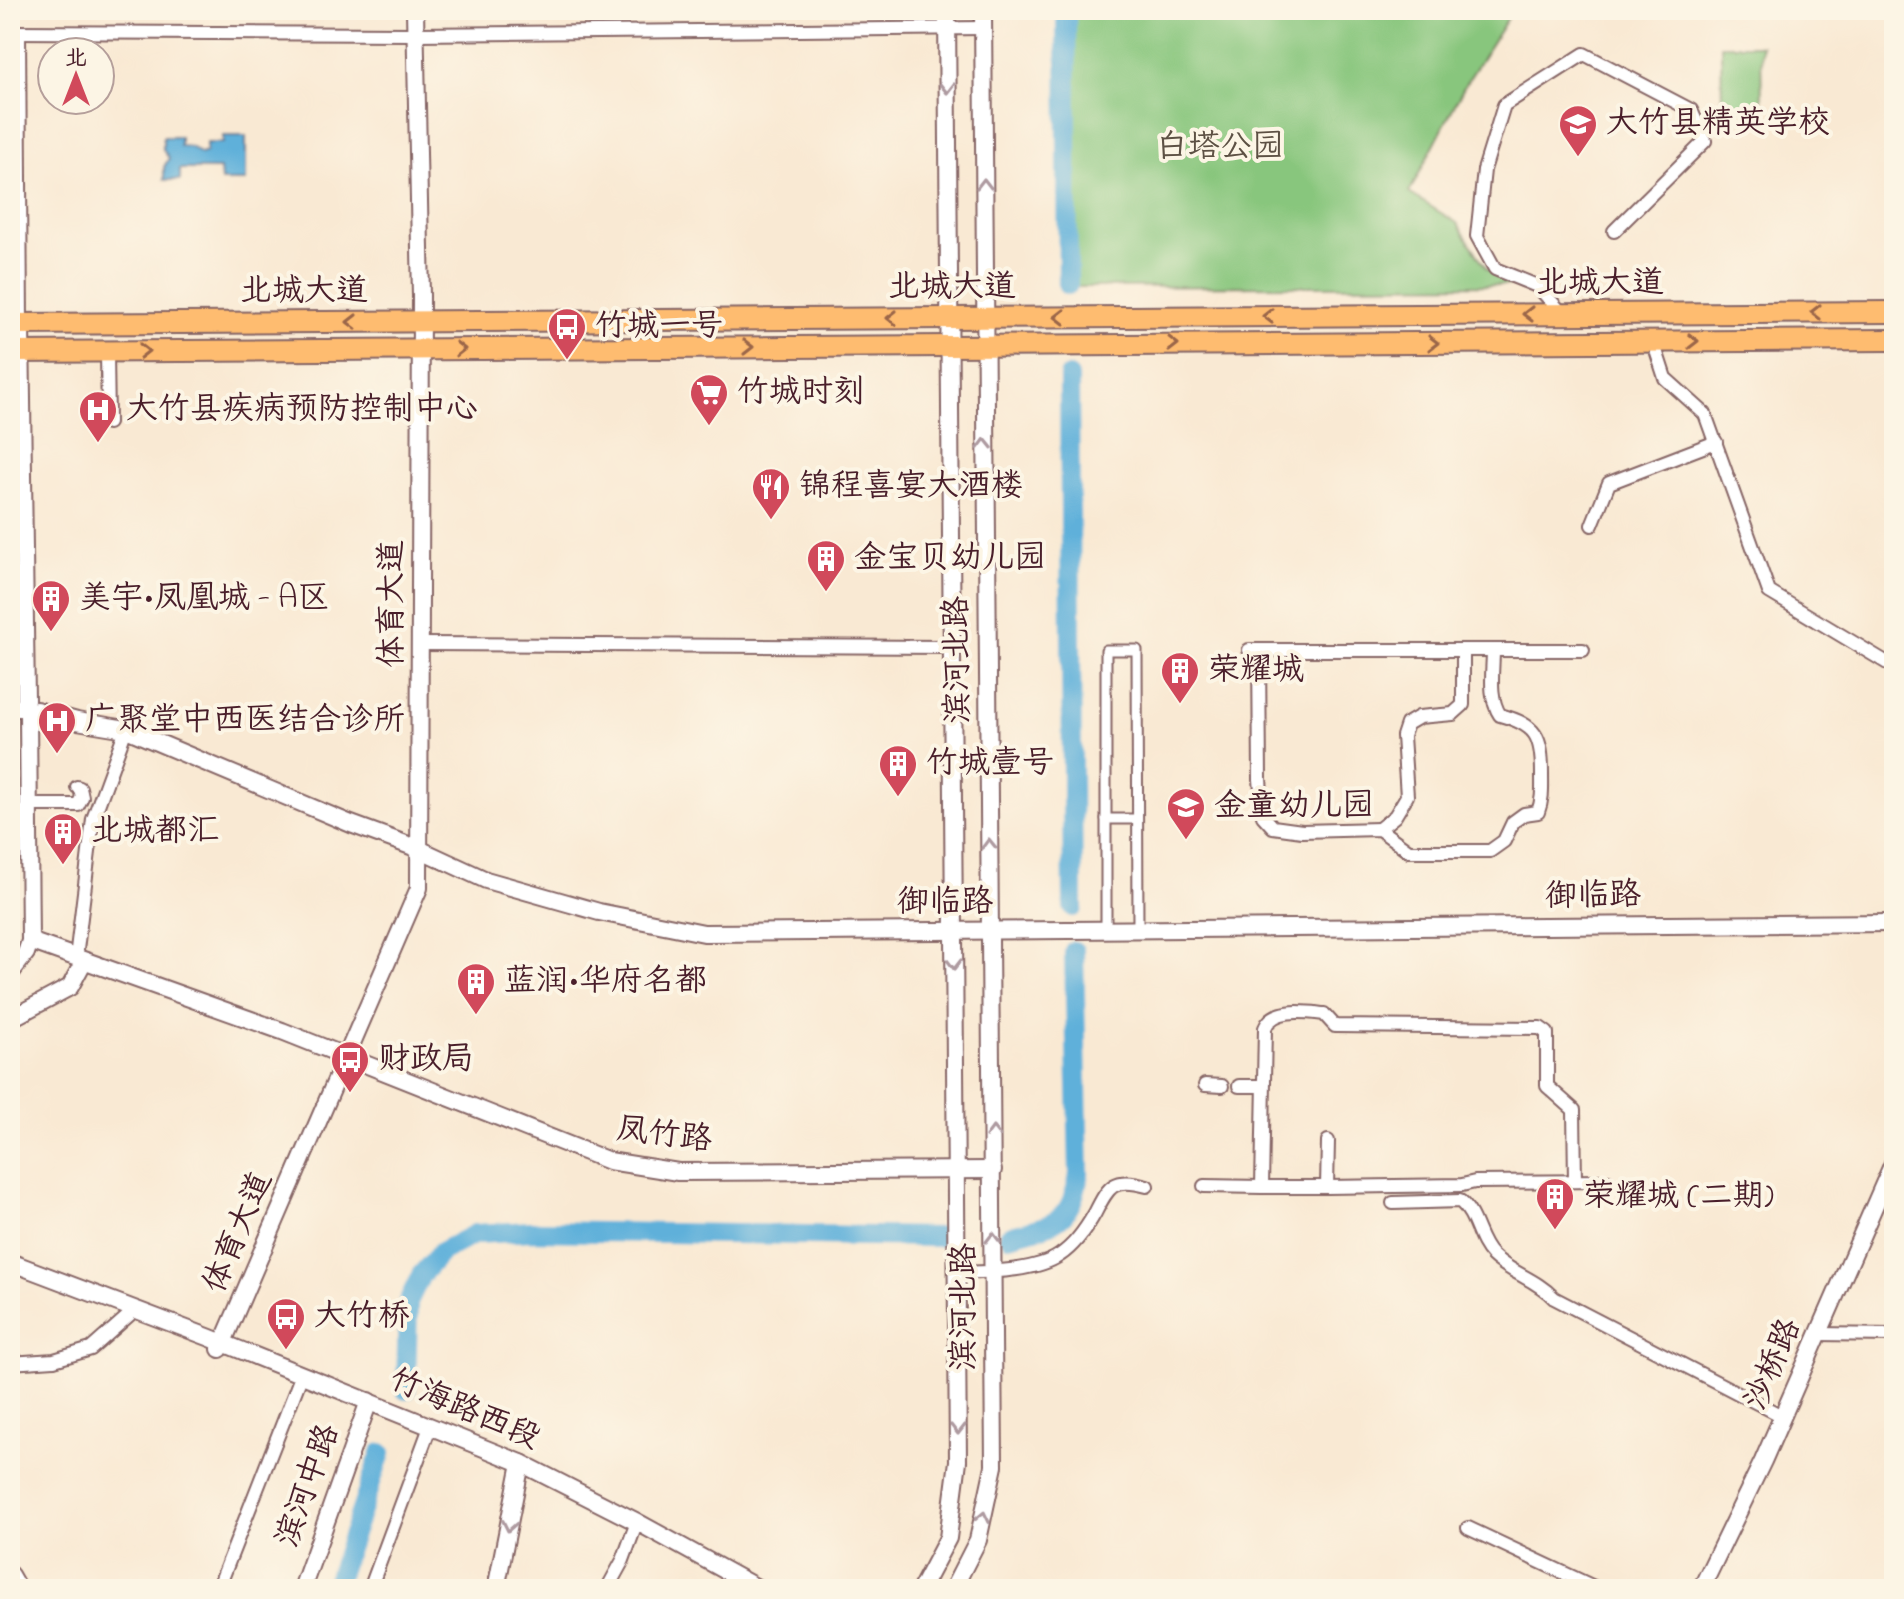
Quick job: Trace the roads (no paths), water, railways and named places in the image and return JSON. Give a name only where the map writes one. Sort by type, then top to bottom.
[{"type":"highway","name":"北城大道","points":[[16,324],[1894,312]]},
{"type":"highway","name":"北城大道","points":[[16,352],[1894,340]]},
{"type":"street","name":"体育大道","points":[[221,1346],[419,888],[421,322],[415,10]]},
{"type":"street","name":"滨河北路","points":[[921,1589],[948,1538],[958,1461],[947,10]]},
{"type":"street","name":"滨河北路","points":[[953,1589],[978,1540],[994,1466],[983,10]]},
{"type":"street","points":[[10,974],[26,953],[30,941],[16,352],[15,32],[415,34],[983,28]]},
{"type":"street","points":[[1563,314],[1537,286],[1495,269],[1477,236],[1484,170],[1504,105],[1584,54],[1691,110],[1705,141],[1614,231]]},
{"type":"street","points":[[1653,341],[1665,378],[1705,414],[1769,592],[1894,667]]},
{"type":"street","points":[[107,352],[108,423]]},
{"type":"street","points":[[1592,525],[1609,483],[1716,442]]},
{"type":"street","points":[[421,644],[952,647]]},
{"type":"street","points":[[1104,930],[1106,650],[1137,650],[1138,929]]},
{"type":"street","points":[[1463,650],[1463,705],[1453,714],[1419,717],[1407,724],[1403,736],[1407,796],[1395,816],[1379,829],[1302,831],[1273,827],[1263,816],[1254,650],[1463,650],[1583,650]]},
{"type":"street","points":[[1379,829],[1409,851],[1490,851],[1504,841],[1513,822],[1524,814],[1538,812],[1542,801],[1541,740],[1532,729],[1500,715],[1496,709],[1493,650]]},
{"type":"street","name":"御临路","points":[[24,708],[126,729],[351,824],[419,849],[486,880],[599,912],[704,933],[1894,923]]},
{"type":"street","points":[[10,1019],[70,987],[80,959],[93,819],[126,729]]},
{"type":"street","points":[[77,787],[82,797],[78,805]]},
{"type":"street","points":[[27,805],[78,805],[93,819]]},
{"type":"street","points":[[1106,819],[1137,819]]},
{"type":"street","name":"凤竹路","points":[[30,941],[282,1031],[609,1161],[678,1172],[993,1170]]},
{"type":"street","points":[[1262,1187],[1265,1028],[1275,1015],[1324,1014],[1335,1026],[1540,1028],[1547,1033],[1547,1086],[1574,1110],[1575,1181]]},
{"type":"street","points":[[1205,1085],[1222,1086]]},
{"type":"street","points":[[1239,1086],[1263,1086]]},
{"type":"street","points":[[1327,1187],[1328,1141]]},
{"type":"street","name":"沙桥路","points":[[1701,1589],[1782,1416],[1894,1161]]},
{"type":"street","points":[[1204,1186],[1327,1187],[1608,1181]]},
{"type":"street","points":[[957,1270],[1043,1263],[1058,1257],[1080,1237],[1102,1196],[1112,1187],[1121,1183],[1147,1186]]},
{"type":"street","points":[[1393,1203],[1460,1201],[1474,1220],[1485,1247],[1502,1264],[1542,1286],[1554,1298],[1782,1416]]},
{"type":"street","name":"竹海路西段","points":[[10,1262],[520,1466],[759,1589]]},
{"type":"street","name":"竹海路西段","points":[[10,1269],[132,1312]]},
{"type":"street","points":[[10,1363],[54,1360],[91,1349],[132,1312]]},
{"type":"street","points":[[1817,1334],[1894,1335]]},
{"type":"street","points":[[218,1589],[301,1377]]},
{"type":"street","name":"滨河中路","points":[[302,1589],[368,1405]]},
{"type":"street","points":[[370,1589],[429,1430]]},
{"type":"street","points":[[496,1589],[520,1466]]},
{"type":"street","points":[[607,1589],[623,1560],[635,1524]]},
{"type":"street","name":"竹海路西段","points":[[635,1524],[745,1589]]},
{"type":"street","points":[[1468,1528],[1598,1589]]},
{"type":"street","points":[[10,1575],[18,1589]]},
{"type":"water","points":[[223,136],[246,136],[246,181],[221,181],[220,169],[180,169],[180,180],[164,180],[164,167],[169,158],[163,150],[163,137],[180,137],[180,146],[191,147],[200,154],[206,152],[206,143],[223,143]]},
{"type":"waterway","points":[[1066,10],[1068,285]]},
{"type":"waterway","points":[[1069,377],[1073,907]]},
{"type":"waterway","points":[[1009,1236],[1058,1220],[1071,1204],[1079,1174],[1074,951]]},
{"type":"waterway","points":[[406,1390],[408,1302],[421,1275],[441,1252],[475,1234],[532,1231],[941,1237]]},
{"type":"waterway","points":[[334,1589],[381,1453]]},
{"type":"place","name":"大竹县精英学校","points":[[1578,158]]},
{"type":"place","name":"竹城一号","points":[[567,361]]},
{"type":"place","name":"竹城时刻","points":[[709,427]]},
{"type":"place","name":"大竹县疾病预防控制中心","points":[[98,444]]},
{"type":"place","name":"锦程喜宴大酒楼","points":[[771,521]]},
{"type":"place","name":"金宝贝幼儿园","points":[[826,593]]},
{"type":"place","name":"美宇•凤凰城 - A区","points":[[51,633]]},
{"type":"place","name":"荣耀城","points":[[1180,705]]},
{"type":"place","name":"广聚堂中西医结合诊所","points":[[57,755]]},
{"type":"place","name":"竹城壹号","points":[[898,798]]},
{"type":"place","name":"金童幼儿园","points":[[1186,841]]},
{"type":"place","name":"北城都汇","points":[[63,866]]},
{"type":"place","name":"蓝润•华府名都","points":[[476,1016]]},
{"type":"place","name":"财政局","points":[[350,1094]]},
{"type":"place","name":"荣耀城 (二期)","points":[[1555,1231]]},
{"type":"place","name":"大竹桥","points":[[286,1351]]},
{"type":"park label","name":"白塔公园","points":[[1220,148]]}]
